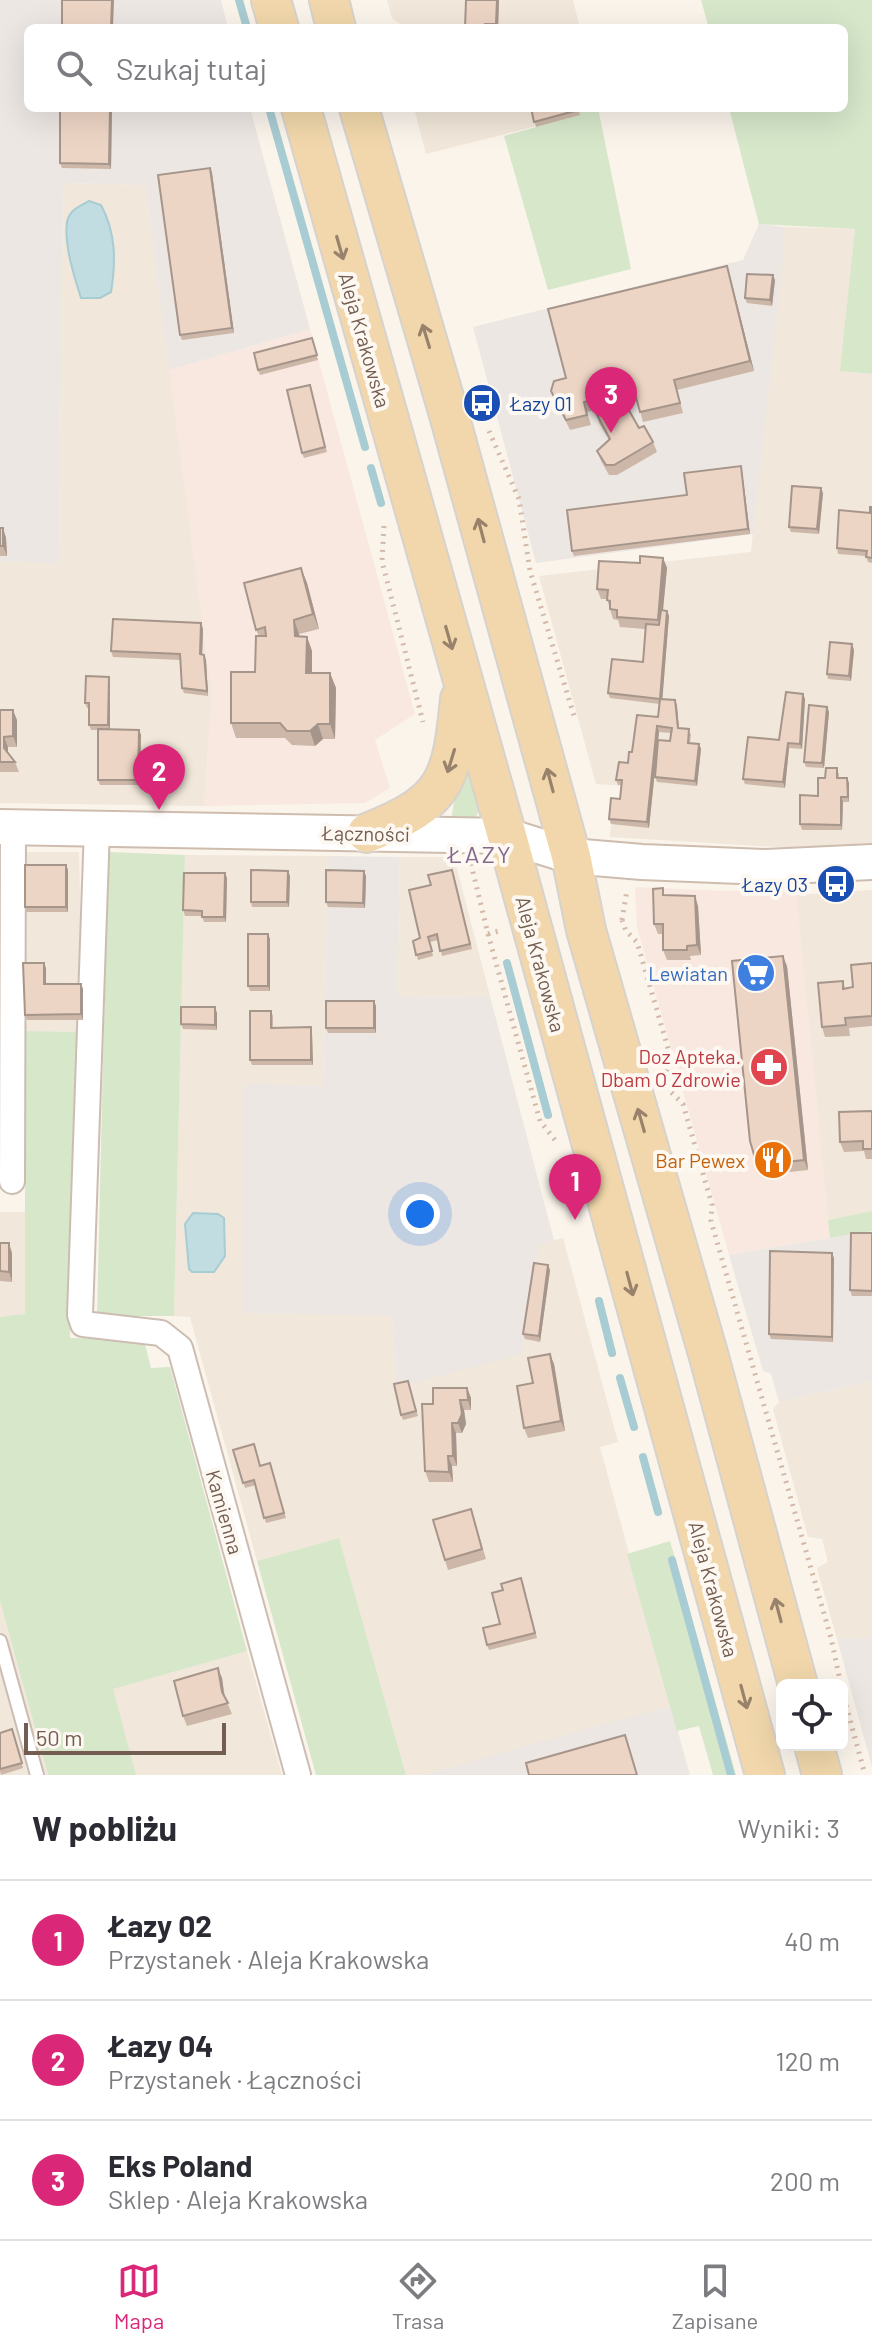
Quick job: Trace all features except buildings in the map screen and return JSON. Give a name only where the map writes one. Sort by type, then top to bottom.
[{"type":"main road","points":[[271,0],[278,24]]},
{"type":"main road","points":[[329,0],[335,24]]},
{"type":"main road","name":"Aleja Krakowska","points":[[302,112],[507,836],[765,1775]]},
{"type":"main road","points":[[360,112],[448,411],[571,856],[586,930],[709,1357],[796,1679]]},
{"type":"main road","points":[[367,833],[408,816],[422,807],[441,786],[452,764],[462,684]]},
{"type":"main road","points":[[816,1751],[822,1775]]},
{"type":"street","name":"Łączności","points":[[6,827],[507,836],[571,856],[766,867],[872,862]]},
{"type":"street","points":[[6,827],[12,1181]]},
{"type":"street","name":"Kamienna","points":[[97,827],[79,1298],[83,1324],[161,1333],[180,1348],[298,1775]]},
{"type":"lane","points":[[0,1641],[37,1775]]},
{"type":"path","points":[[482,420],[496,442],[519,499],[530,571],[574,716]]},
{"type":"path","points":[[385,522],[382,561],[424,727]]},
{"type":"path","points":[[469,858],[540,1121],[562,1147]]},
{"type":"path","points":[[627,886],[622,920],[626,931],[637,942],[670,1055],[666,1078],[670,1091],[683,1104],[708,1190],[711,1221],[831,1638],[839,1679]]},
{"type":"path","points":[[614,922],[622,920]]},
{"type":"path","points":[[488,934],[509,928]]},
{"type":"path","points":[[848,1713],[865,1775]]},
{"type":"shaded area","points":[[0,0],[221,0],[227,24],[24,24],[24,112],[251,112],[310,329],[169,370],[145,185],[63,183],[59,564],[0,561]]},
{"type":"shaded area","points":[[387,0],[573,0],[579,24],[400,24],[392,18]]},
{"type":"shaded area","points":[[415,112],[579,112],[580,115],[426,154]]},
{"type":"shaded area","points":[[63,183],[145,185],[212,695],[204,806],[0,803],[0,561],[59,563]]},
{"type":"shaded area","points":[[759,224],[784,227],[784,251],[753,534],[536,563],[473,327],[743,260]]},
{"type":"shaded area","points":[[784,227],[855,229],[841,371],[872,374],[872,843],[794,848],[610,837],[613,803],[622,804],[624,786],[596,784],[539,576],[751,552]]},
{"type":"shaded area","points":[[310,329],[415,714],[375,740],[390,788],[365,803],[204,806],[212,695],[169,370]]},
{"type":"shaded area","points":[[23,852],[79,852],[83,1032],[25,1031]]},
{"type":"shaded area","points":[[185,855],[328,856],[323,1086],[244,1084],[392,1316],[396,1387],[539,1244],[563,1238],[618,1442],[600,1447],[671,1707],[423,1775],[406,1775],[339,1538],[257,1561],[190,1317],[174,1316]]},
{"type":"shaded area","points":[[328,856],[400,857],[397,997],[490,996],[554,1240],[539,1245],[522,1354],[396,1388],[392,1316],[243,1313],[244,1083],[323,1086]]},
{"type":"shaded area","points":[[400,857],[454,857],[490,996],[397,997]]},
{"type":"shaded area","points":[[635,887],[727,891],[796,888],[830,1238],[729,1255],[637,927]]},
{"type":"shaded area","points":[[872,890],[872,1211],[828,1220],[796,895]]},
{"type":"shaded area","points":[[0,1212],[26,1212],[25,1314],[12,1317],[0,1317]]},
{"type":"shaded area","points":[[872,1231],[872,1381],[779,1402],[771,1374],[763,1371],[729,1255]]},
{"type":"shaded area","points":[[872,1381],[872,1638],[837,1639],[817,1568],[828,1562],[822,1539],[808,1537],[773,1409],[779,1402]]},
{"type":"shaded area","points":[[0,1601],[48,1775],[0,1775]]},
{"type":"shaded area","points":[[872,1638],[872,1767],[848,1679],[837,1639]]},
{"type":"shaded area","points":[[247,1651],[282,1775],[136,1775],[112,1689]]},
{"type":"shaded area","points":[[671,1707],[690,1775],[423,1775],[625,1718]]},
{"type":"green space","points":[[701,0],[872,0],[872,374],[840,371],[855,229],[759,224],[730,112],[848,112],[848,24],[708,24]]},
{"type":"green space","points":[[579,112],[599,112],[631,269],[548,290],[504,136],[579,115]]},
{"type":"green space","points":[[467,768],[479,810],[476,817],[451,821],[454,802],[449,793]]},
{"type":"green space","points":[[108,852],[185,855],[174,1316],[97,1316]]},
{"type":"green space","points":[[25,1031],[83,1032],[70,1338],[144,1340],[151,1368],[170,1367],[247,1651],[113,1689],[136,1775],[48,1775],[0,1601],[0,1317],[25,1314]]},
{"type":"green space","points":[[872,1211],[872,1231],[830,1238],[828,1220]]},
{"type":"green space","points":[[339,1538],[406,1775],[316,1775],[257,1561]]},
{"type":"green space","points":[[670,1541],[736,1775],[713,1775],[699,1726],[677,1731],[627,1554]]},
{"type":"water","points":[[89,201],[101,205],[114,247],[111,292],[100,298],[81,298],[67,240],[70,214]]},
{"type":"water","points":[[193,1213],[218,1214],[224,1218],[225,1256],[214,1272],[192,1272],[189,1269],[185,1224]]},
{"type":"waterway","points":[[239,0],[246,24]]},
{"type":"waterway","points":[[270,112],[365,447]]},
{"type":"waterway","points":[[371,468],[381,503]]},
{"type":"waterway","points":[[507,963],[548,1115]]},
{"type":"waterway","points":[[599,1301],[612,1353]]},
{"type":"waterway","points":[[620,1378],[634,1427]]},
{"type":"waterway","points":[[643,1457],[658,1512]]},
{"type":"waterway","points":[[672,1560],[731,1775]]},
{"type":"place","name":"Łazy 01","points":[[482,403]]},
{"type":"place","name":"Eks Poland","points":[[611,433]]},
{"type":"place","name":"Łazy 04","points":[[159,810]]},
{"type":"place","name":"Łazy 03","points":[[836,884]]},
{"type":"place","name":"Lewiatan","points":[[756,973]]},
{"type":"place","name":"Doz Apteka. Dbam O Zdrowie","points":[[769,1067]]},
{"type":"place","name":"Bar Pewex","points":[[773,1160]]},
{"type":"place","name":"Łazy 02","points":[[575,1220]]},
{"type":"district","name":"ŁAZY","points":[[480,853]]}]
